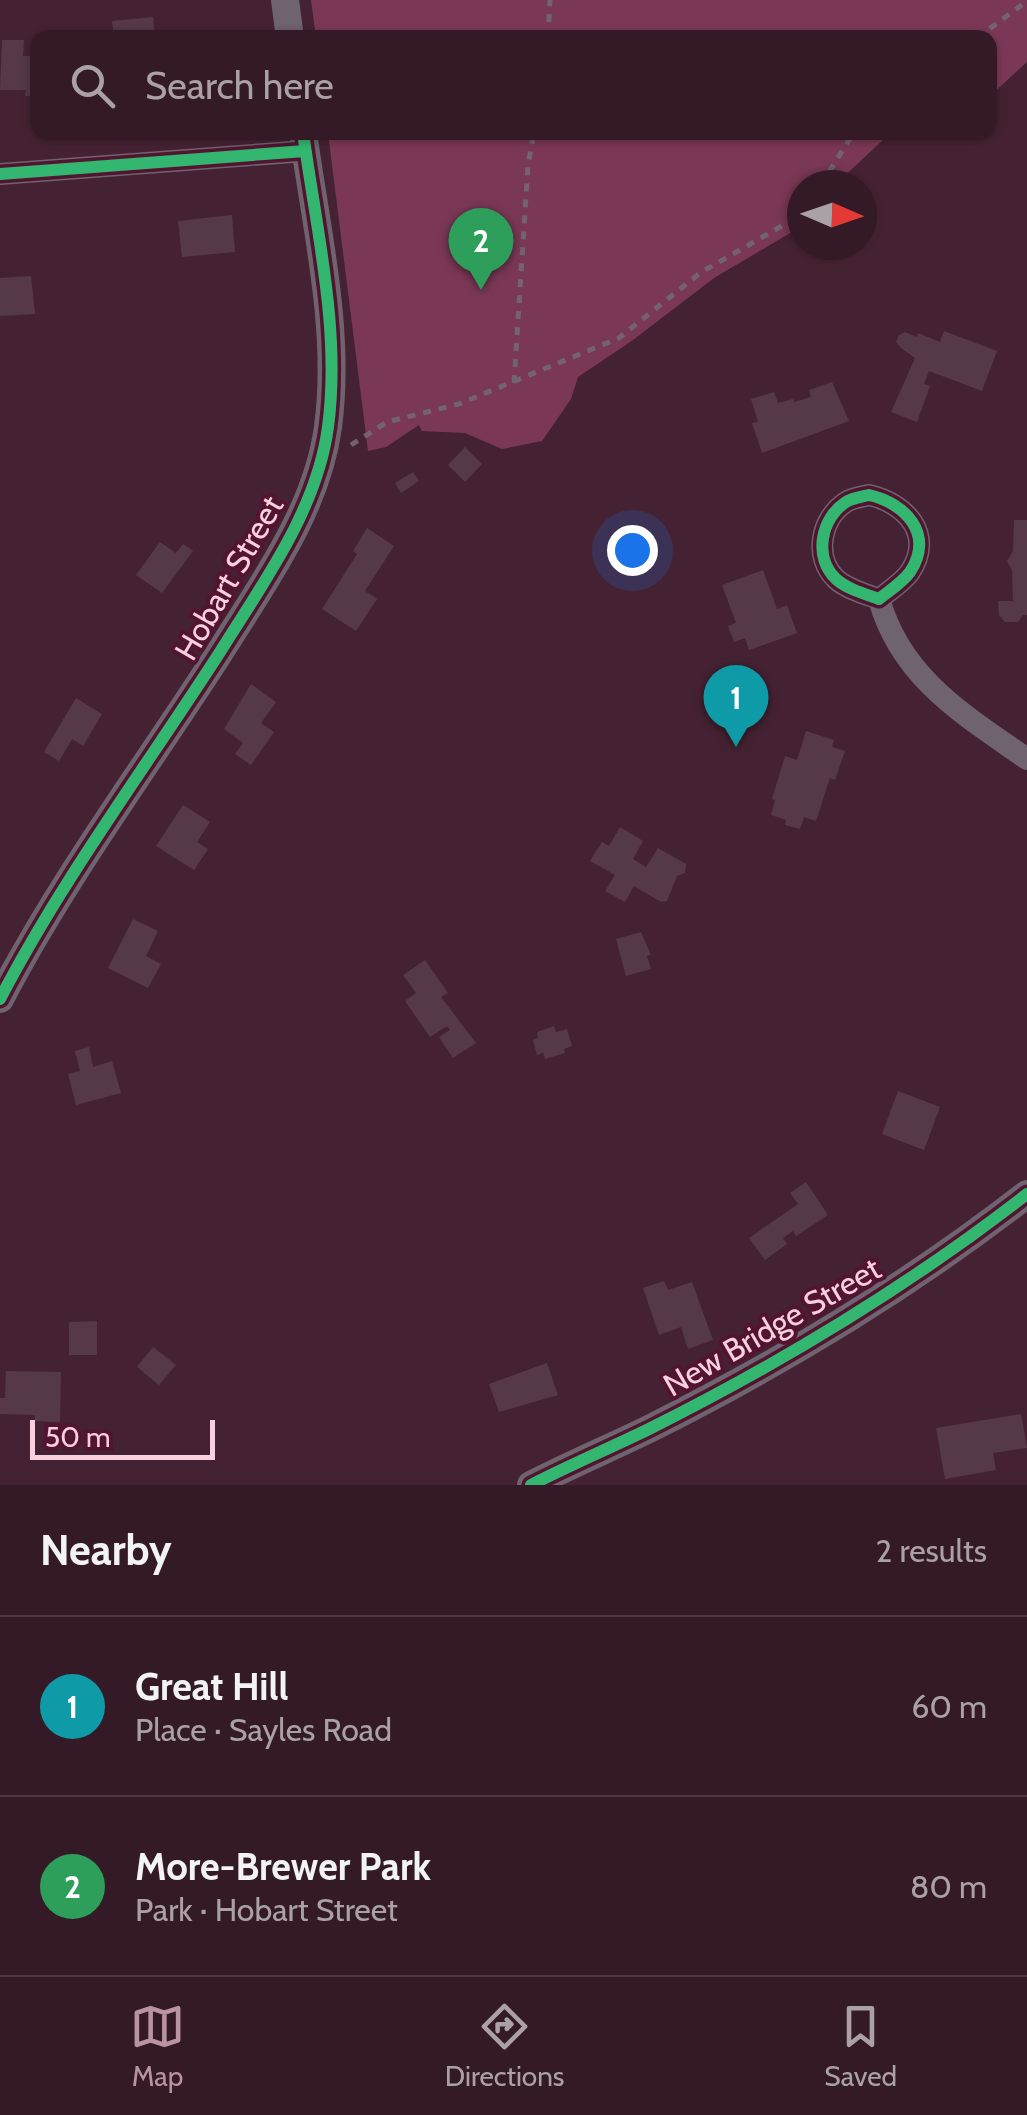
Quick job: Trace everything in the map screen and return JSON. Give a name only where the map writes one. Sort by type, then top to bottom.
[{"type":"street","points":[[286,0],[289,30]]},
{"type":"street","points":[[0,174],[304,142]]},
{"type":"street","name":"Hobart Street","points":[[0,999],[48,916],[287,542],[317,476],[332,390],[330,344],[304,142]]},
{"type":"street","points":[[879,599],[910,572],[918,552],[917,532],[908,513],[890,500],[868,495],[848,500],[830,516],[822,536],[824,561],[836,578],[879,599],[888,629],[947,704],[1027,759]]},
{"type":"street","name":"New Bridge Street","points":[[531,1485],[759,1370],[947,1255],[1027,1194]]},
{"type":"path","points":[[548,30],[550,0]]},
{"type":"path","points":[[988,30],[1027,0]]},
{"type":"path","points":[[514,383],[533,140]]},
{"type":"path","points":[[831,170],[849,140]]},
{"type":"path","points":[[324,449],[353,445],[388,422],[460,404],[619,338],[700,274],[787,223]]},
{"type":"shaded area","points":[[311,0],[1027,0],[1027,62],[997,90],[997,30],[315,30]]},
{"type":"shaded area","points":[[329,140],[883,140],[851,170],[787,170],[787,235],[714,278],[578,377],[571,399],[542,441],[502,449],[465,433],[422,431],[419,425],[386,447],[368,451]]},
{"type":"building","points":[[153,17],[154,30],[113,30],[112,21]]},
{"type":"building","points":[[2,40],[24,40],[23,56],[30,56],[30,96],[25,96],[26,90],[0,90]]},
{"type":"building","points":[[232,215],[235,252],[182,257],[178,221]]},
{"type":"building","points":[[31,276],[35,314],[0,316],[0,278]]},
{"type":"building","points":[[944,331],[997,351],[982,391],[929,371],[924,384],[930,386],[917,422],[891,412],[915,358],[896,342],[899,335],[905,332],[917,337],[918,333],[940,342]]},
{"type":"building","points":[[832,382],[849,421],[762,453],[752,423],[758,422],[751,399],[774,392],[778,403],[793,399],[794,402],[811,397],[809,390]]},
{"type":"building","points":[[465,447],[482,464],[465,482],[448,465]]},
{"type":"building","points":[[413,472],[419,481],[401,493],[395,483]]},
{"type":"building","points":[[1014,520],[1027,520],[1027,615],[1018,622],[1005,622],[999,615],[998,601],[1013,601],[1012,570],[1007,561],[1013,551]]},
{"type":"building","points":[[367,528],[394,546],[365,591],[377,599],[356,631],[322,609],[357,554],[353,551]]},
{"type":"building","points":[[160,542],[176,553],[183,544],[193,551],[162,593],[136,575]]},
{"type":"building","points":[[763,570],[777,609],[787,605],[797,633],[749,650],[745,638],[734,642],[728,626],[736,623],[722,585]]},
{"type":"building","points":[[251,684],[276,702],[261,723],[274,732],[251,765],[235,754],[243,743],[224,729]]},
{"type":"building","points":[[76,698],[102,714],[83,746],[72,739],[59,761],[44,752]]},
{"type":"building","points":[[806,731],[834,740],[832,747],[845,751],[835,780],[830,778],[816,821],[804,817],[800,829],[771,815],[785,756],[797,760]]},
{"type":"building","points":[[183,805],[210,822],[197,842],[208,849],[194,870],[156,846]]},
{"type":"building","points":[[620,827],[643,841],[633,859],[646,867],[658,848],[686,864],[685,873],[677,876],[667,901],[661,902],[634,886],[625,902],[605,891],[615,875],[590,861],[602,842],[609,846]]},
{"type":"building","points":[[133,919],[158,931],[146,956],[161,964],[148,988],[108,968]]},
{"type":"building","points":[[641,932],[651,955],[647,956],[651,969],[626,976],[616,939]]},
{"type":"building","points":[[425,960],[448,993],[441,997],[476,1043],[453,1058],[439,1037],[450,1030],[447,1026],[430,1037],[405,1001],[416,993],[403,975]]},
{"type":"building","points":[[554,1026],[556,1032],[567,1029],[572,1046],[564,1049],[565,1053],[545,1059],[543,1053],[537,1055],[533,1040],[538,1038],[537,1032]]},
{"type":"building","points":[[89,1047],[93,1067],[112,1061],[121,1093],[76,1105],[68,1074],[80,1071],[75,1051]]},
{"type":"building","points":[[898,1091],[940,1107],[924,1150],[882,1134]]},
{"type":"building","points":[[806,1182],[828,1215],[796,1236],[793,1231],[783,1238],[787,1244],[765,1260],[749,1238],[798,1204],[790,1193]]},
{"type":"building","points":[[664,1281],[668,1290],[692,1282],[713,1340],[688,1349],[681,1327],[659,1335],[643,1288]]},
{"type":"building","points":[[97,1321],[97,1355],[69,1355],[69,1322]]},
{"type":"building","points":[[153,1347],[176,1365],[159,1385],[137,1367]]},
{"type":"building","points":[[547,1363],[558,1395],[499,1412],[489,1384]]},
{"type":"building","points":[[6,1371],[61,1372],[60,1422],[35,1421],[35,1415],[0,1414]]},
{"type":"building","points":[[1021,1414],[1027,1448],[993,1453],[996,1470],[945,1479],[936,1428]]},
{"type":"cycle path","points":[[0,999],[78,866],[270,572],[313,487],[328,427],[331,354],[325,279],[304,140]]},
{"type":"cycle path","points":[[0,174],[305,151]]},
{"type":"cycle path","points":[[869,495],[894,505],[918,533],[917,558],[910,572],[879,599],[836,579],[822,549],[826,528],[837,509],[869,495]]},
{"type":"cycle path","points":[[531,1485],[649,1429],[796,1350],[937,1260],[1027,1194]]},
{"type":"place","name":"More-Brewer Park","points":[[481,290]]},
{"type":"place","name":"Great Hill","points":[[736,747]]}]
